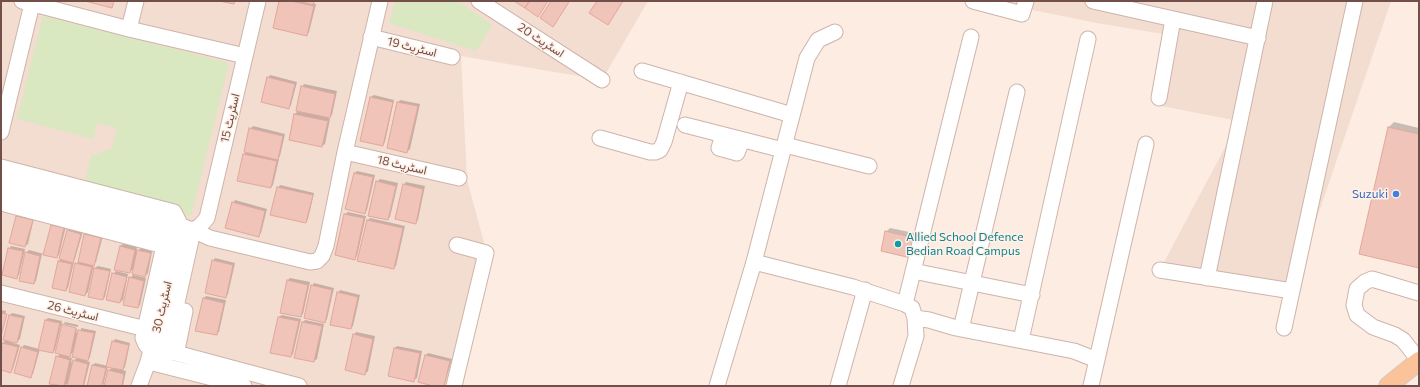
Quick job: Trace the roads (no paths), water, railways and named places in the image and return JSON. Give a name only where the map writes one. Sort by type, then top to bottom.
[{"type":"main road","points":[[1388,386],[1419,360]]},
{"type":"street","points":[[130,29],[136,1]]},
{"type":"street","name":"اسٹریٹ 15","points":[[164,246],[200,226],[207,218],[258,1]]},
{"type":"street","points":[[1,192],[210,238],[310,262],[317,261],[322,256],[326,246],[345,152],[380,1]]},
{"type":"street","name":"اسٹریٹ 20","points":[[479,1],[602,80]]},
{"type":"street","points":[[973,1],[1022,14],[1026,1]]},
{"type":"street","points":[[1093,1],[1258,38]]},
{"type":"street","points":[[1207,278],[1266,1]]},
{"type":"street","points":[[1284,328],[1355,1]]},
{"type":"street","points":[[1,132],[27,3],[245,56]]},
{"type":"street","points":[[1159,98],[1173,19]]},
{"type":"street","points":[[717,386],[754,262],[807,58],[818,40],[835,32]]},
{"type":"street","name":"اسٹریٹ 19","points":[[371,37],[452,57]]},
{"type":"street","points":[[904,304],[971,37]]},
{"type":"street","points":[[1021,340],[1088,39]]},
{"type":"street","points":[[642,72],[792,115]]},
{"type":"street","points":[[600,138],[650,152],[660,150],[664,142],[680,82]]},
{"type":"street","points":[[961,329],[1017,92]]},
{"type":"street","points":[[685,125],[723,135],[719,148],[737,153],[742,140],[869,166]]},
{"type":"street","points":[[1091,386],[1146,144]]},
{"type":"street","name":"اسٹریٹ 18","points":[[345,152],[459,178]]},
{"type":"street","points":[[1,166],[174,212],[186,233],[199,248],[161,354]]},
{"type":"street","points":[[1,178],[186,233]]},
{"type":"street","points":[[1,203],[164,246],[143,338],[146,345],[161,354],[244,386]]},
{"type":"street","name":"اسٹریٹ 30","points":[[139,386],[161,354],[186,233]]},
{"type":"street","points":[[454,386],[486,253],[457,245]]},
{"type":"street","points":[[754,262],[865,290],[912,308],[915,318],[916,336],[901,386]]},
{"type":"street","points":[[1160,270],[1292,291]]},
{"type":"street","points":[[913,271],[1032,295]]},
{"type":"street","points":[[1419,293],[1372,279],[1365,282],[1357,289],[1354,305],[1357,315],[1373,326],[1403,340],[1419,360]]},
{"type":"street","points":[[838,386],[865,290]]},
{"type":"street","name":"اسٹریٹ 26","points":[[1,293],[146,330]]},
{"type":"street","points":[[915,318],[930,320],[961,329],[1074,351],[1097,360]]},
{"type":"street","points":[[161,354],[196,352]]},
{"type":"street","points":[[161,354],[299,386]]},
{"type":"place","name":"Suzuki","points":[[1396,194]]},
{"type":"place","name":"Allied School Defence Bedian Road Campus","points":[[898,244]]}]
